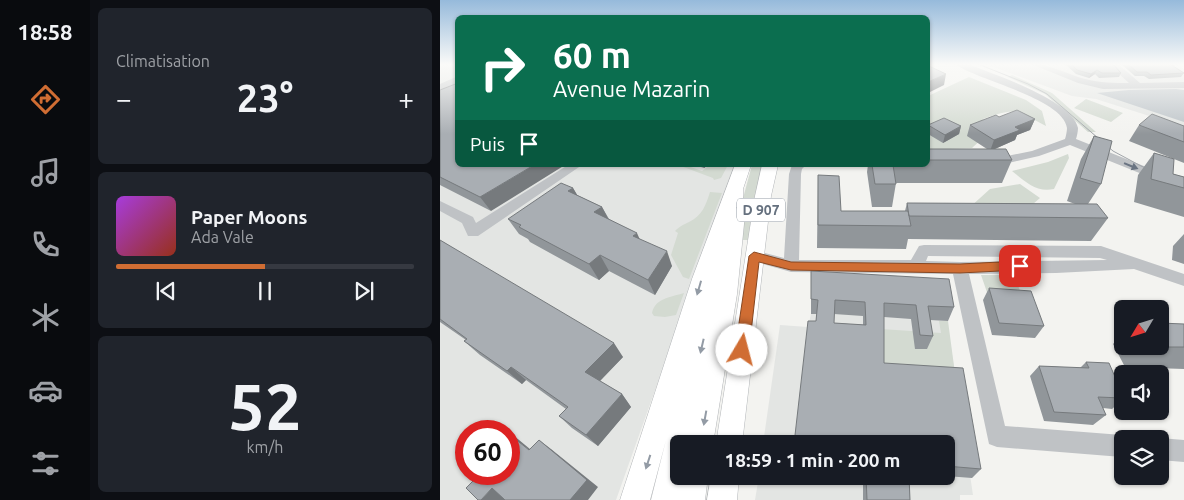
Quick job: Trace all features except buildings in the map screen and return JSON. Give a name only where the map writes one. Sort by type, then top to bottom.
[{"type":"main road","name":"D 907","points":[[681,435],[724,252],[736,214],[736,189],[742,167]]},
{"type":"main road","name":"D 907","points":[[730,435],[754,256],[770,167]]},
{"type":"main road","points":[[635,500],[702,279],[713,256],[736,189]]},
{"type":"main road","points":[[702,435],[727,294],[736,214]]},
{"type":"main road","name":"D 907","points":[[666,500],[670,483]]},
{"type":"main road","points":[[690,500],[692,485]]},
{"type":"main road","points":[[722,500],[724,485]]},
{"type":"street","points":[[1016,87],[1058,108],[1070,120],[1073,127],[1070,141]]},
{"type":"street","points":[[975,163],[994,163],[1035,154],[1070,141],[1184,187]]},
{"type":"street","points":[[440,205],[468,220],[472,232],[573,167]]},
{"type":"street","points":[[791,266],[795,174],[797,167]]},
{"type":"street","points":[[915,266],[924,250],[1102,252],[1184,280]]},
{"type":"street","points":[[754,256],[791,266],[960,268],[1142,265]]},
{"type":"street","points":[[960,268],[997,436],[1114,445]]},
{"type":"street","points":[[1169,450],[1184,451]]},
{"type":"shaded area","points":[[440,87],[455,87],[455,167],[734,167],[616,500],[440,500]]},
{"type":"shaded area","points":[[947,87],[995,87],[1026,100],[1042,111],[1046,126],[1016,112],[1003,113],[983,119],[984,137],[972,148],[930,150],[930,95]]},
{"type":"shaded area","points":[[1030,87],[1039,87],[1052,93],[1096,132],[1088,132],[1045,94]]},
{"type":"shaded area","points":[[1049,87],[1184,87],[1184,127],[1096,99],[1072,96]]},
{"type":"shaded area","points":[[1129,90],[1184,90],[1184,122],[1097,93]]},
{"type":"shaded area","points":[[1086,99],[1123,113],[1111,122],[1074,108]]},
{"type":"shaded area","points":[[1068,154],[1069,158],[1054,189],[1036,188],[1012,171],[1048,162]]},
{"type":"shaded area","points":[[683,167],[691,167],[702,171],[707,167],[727,167],[721,178],[714,180]]},
{"type":"shaded area","points":[[751,167],[764,167],[748,240],[736,240],[739,213]]},
{"type":"shaded area","points":[[1020,184],[1040,198],[1026,210],[969,208],[990,189]]},
{"type":"shaded area","points":[[710,192],[722,193],[689,279],[683,277],[671,255],[678,233],[675,231],[693,220],[700,213],[705,206]]},
{"type":"shaded area","points":[[981,275],[1010,275],[1016,281],[1024,300],[989,298]]},
{"type":"shaded area","points":[[684,293],[676,315],[654,316],[652,313],[656,304],[669,297]]},
{"type":"shaded area","points":[[943,294],[973,495],[960,495],[960,500],[755,500],[758,485],[955,485],[955,435],[764,435],[780,325],[808,327],[811,314]]},
{"type":"shaded area","points":[[939,321],[948,321],[956,381],[881,376],[881,329],[941,333]]},
{"type":"tram line","points":[[1034,87],[1047,94],[1113,151],[1141,166],[1184,184]]},
{"type":"route","points":[[742,350],[754,256],[768,258],[791,266],[960,268],[1020,266]]}]
